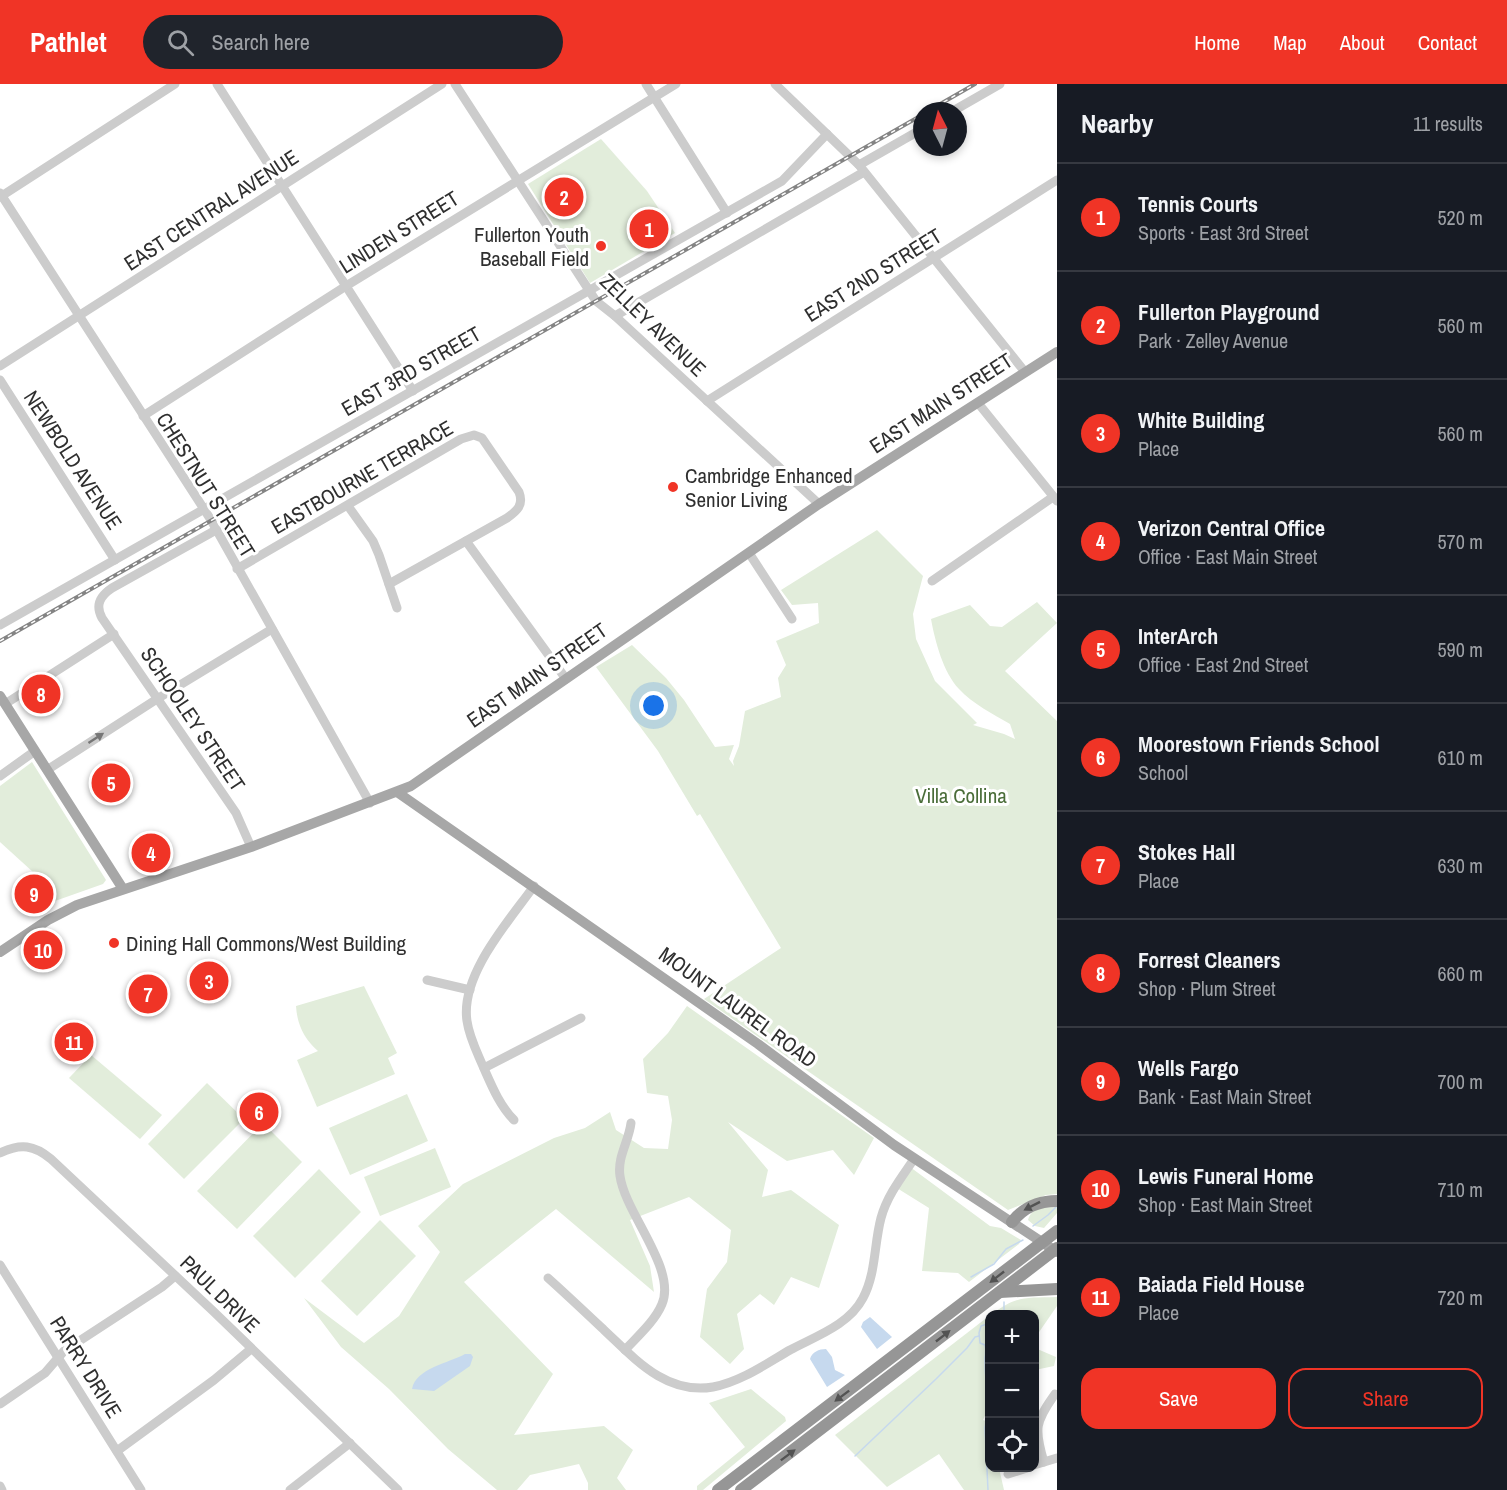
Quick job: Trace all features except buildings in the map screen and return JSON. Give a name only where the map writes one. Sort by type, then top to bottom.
[{"type":"highway","points":[[1012,1222],[1037,1202],[1057,1201]]},
{"type":"highway","points":[[718,1490],[1057,1231]]},
{"type":"highway","points":[[741,1490],[1056,1250]]},
{"type":"highway","points":[[999,1292],[1057,1289]]},
{"type":"main road","name":"EAST MAIN STREET","points":[[0,952],[64,911],[251,847],[370,803],[397,792],[426,776],[819,504],[1057,352]]},
{"type":"main road","points":[[2,700],[123,889]]},
{"type":"main road","name":"MOUNT LAUREL ROAD","points":[[397,792],[758,1044],[914,1159],[1056,1250]]},
{"type":"street","points":[[0,195],[175,84]]},
{"type":"street","points":[[217,84],[412,391]]},
{"type":"street","name":"EAST CENTRAL AVENUE","points":[[0,366],[442,84]]},
{"type":"street","name":"ZELLEY AVENUE","points":[[455,84],[596,301],[819,504]]},
{"type":"street","points":[[646,84],[727,213]]},
{"type":"street","name":"LINDEN STREET","points":[[143,416],[346,286],[676,84]]},
{"type":"street","points":[[775,84],[862,168],[1025,372]]},
{"type":"street","points":[[967,103],[1000,84]]},
{"type":"street","name":"EAST 3RD STREET","points":[[0,625],[727,213],[790,175],[827,134]]},
{"type":"street","points":[[615,316],[862,168],[913,135]]},
{"type":"street","name":"EAST 2ND STREET","points":[[707,400],[1057,180]]},
{"type":"street","name":"CHESTNUT STREET","points":[[0,195],[216,530],[370,803]]},
{"type":"street","name":"NEWBOLD AVENUE","points":[[0,380],[115,560]]},
{"type":"street","points":[[932,581],[1055,499],[978,403]]},
{"type":"street","name":"EASTBOURNE TERRACE","points":[[237,569],[452,444],[474,435],[482,438],[489,446],[519,492],[521,500],[519,508],[512,514],[466,541]]},
{"type":"street","points":[[348,506],[373,542],[397,608]]},
{"type":"street","name":"SCHOOLEY STREET","points":[[216,530],[105,593],[99,603],[100,614],[236,813],[251,847]]},
{"type":"street","points":[[389,584],[466,541],[566,679]]},
{"type":"street","points":[[748,553],[792,620]]},
{"type":"street","points":[[47,770],[272,629]]},
{"type":"street","points":[[2,700],[114,634]]},
{"type":"street","points":[[0,776],[35,751]]},
{"type":"street","points":[[514,1120],[503,1107],[484,1068],[475,1048],[467,1020],[470,990],[482,961],[534,886]]},
{"type":"street","points":[[427,980],[470,990]]},
{"type":"street","points":[[484,1068],[581,1018]]},
{"type":"street","points":[[626,1350],[660,1308],[666,1289],[655,1255],[629,1205],[620,1176],[620,1159],[631,1123]]},
{"type":"street","name":"PAUL DRIVE","points":[[3,1151],[26,1146],[42,1151],[398,1490]]},
{"type":"street","points":[[548,1278],[645,1368],[673,1383],[693,1387],[713,1387],[764,1365],[845,1319],[853,1312],[865,1295],[885,1206],[914,1159]]},
{"type":"street","name":"PARRY DRIVE","points":[[0,1265],[141,1490]]},
{"type":"street","points":[[0,1404],[50,1369],[64,1351],[162,1287],[175,1276]]},
{"type":"street","points":[[117,1451],[214,1380],[251,1348]]},
{"type":"street","points":[[1039,1419],[1055,1394]]},
{"type":"street","points":[[290,1490],[350,1443]]},
{"type":"street","points":[[1039,1463],[1057,1458]]},
{"type":"street","points":[[1008,1474],[1013,1472]]},
{"type":"green space","points":[[601,139],[647,191],[675,233],[590,283],[528,184]]},
{"type":"green space","name":"Villa Collina","points":[[877,530],[923,576],[913,614],[916,639],[935,681],[977,723],[973,725],[1015,739],[1010,724],[970,699],[953,682],[941,656],[931,619],[970,605],[990,626],[1002,627],[1037,602],[1057,623],[1005,671],[1057,721],[1057,1194],[1046,1195],[1008,1210],[704,999],[781,948],[700,814],[697,816],[658,751],[596,667],[632,645],[666,678],[684,700],[715,747],[734,745],[729,759],[734,766],[733,761],[739,746],[745,711],[781,697],[778,678],[786,665],[776,641],[819,623],[818,603],[792,605],[781,590]]},
{"type":"green space","points":[[32,762],[106,880],[103,884],[55,901],[33,872],[0,842],[0,786]]},
{"type":"green space","points":[[364,986],[397,1053],[388,1058],[395,1074],[317,1107],[297,1060],[318,1051],[302,1031],[296,1006]]},
{"type":"green space","points":[[687,1006],[874,1138],[854,1175],[833,1150],[787,1161],[728,1122],[768,1170],[762,1197],[791,1190],[839,1225],[819,1288],[791,1277],[774,1305],[760,1294],[737,1314],[744,1349],[730,1364],[700,1337],[707,1289],[727,1262],[731,1230],[689,1197],[630,1220],[650,1266],[654,1292],[556,1209],[464,1282],[553,1374],[514,1435],[604,1426],[633,1450],[617,1478],[626,1490],[588,1490],[588,1483],[579,1464],[530,1475],[517,1490],[497,1490],[448,1449],[389,1389],[341,1347],[304,1298],[364,1343],[399,1316],[440,1252],[418,1226],[463,1184],[554,1138],[585,1128],[610,1112],[616,1130],[644,1148],[668,1149],[672,1120],[668,1096],[647,1093],[643,1059],[668,1033]]},
{"type":"green space","points":[[91,1055],[162,1115],[140,1139],[69,1078]]},
{"type":"green space","points":[[207,1083],[244,1119],[184,1179],[148,1144]]},
{"type":"green space","points":[[407,1094],[428,1141],[350,1175],[329,1128]]},
{"type":"green space","points":[[263,1123],[302,1162],[237,1229],[197,1191]]},
{"type":"green space","points":[[435,1148],[451,1187],[380,1216],[364,1177]]},
{"type":"green space","points":[[906,1164],[990,1226],[1001,1228],[1021,1240],[1019,1244],[969,1282],[958,1273],[922,1271],[929,1208],[892,1185]]},
{"type":"green space","points":[[319,1169],[361,1212],[295,1278],[253,1236]]},
{"type":"green space","points":[[1057,1207],[1057,1213],[1044,1228],[1035,1226],[1028,1220],[1036,1210]]},
{"type":"green space","points":[[380,1220],[416,1256],[357,1316],[321,1281]]},
{"type":"green space","points":[[1037,1297],[1057,1297],[1057,1306],[1039,1332],[1039,1310],[998,1310],[1009,1303]]},
{"type":"green space","points":[[985,1319],[985,1416],[983,1420],[985,1421],[985,1472],[1000,1472],[1004,1490],[964,1490],[939,1454],[887,1487],[835,1435]]},
{"type":"green space","points":[[1039,1350],[1056,1357],[1054,1366],[1039,1369]]},
{"type":"green space","points":[[751,1389],[785,1417],[786,1421],[703,1490],[697,1490],[697,1486],[745,1447],[709,1403]]},
{"type":"water","points":[[870,1317],[892,1337],[877,1349],[861,1327],[863,1322]]},
{"type":"water","points":[[826,1349],[832,1357],[835,1370],[845,1375],[827,1387],[810,1359],[816,1351]]},
{"type":"water","points":[[465,1354],[471,1354],[473,1357],[470,1366],[434,1391],[412,1389],[415,1382],[426,1371]]},
{"type":"waterway","points":[[1033,1226],[1057,1206]]},
{"type":"waterway","points":[[971,1277],[994,1264],[1006,1249],[1023,1240]]},
{"type":"waterway","points":[[1004,1302],[1004,1310]]},
{"type":"waterway","points":[[985,1325],[981,1326],[979,1333],[980,1343],[985,1345]]},
{"type":"waterway","points":[[855,1456],[936,1379],[975,1337],[979,1336]]},
{"type":"waterway","points":[[987,1418],[988,1490]]},
{"type":"railway","points":[[944,102],[975,84]]},
{"type":"railway","points":[[0,641],[913,120]]},
{"type":"place","name":"Fullerton Playground","points":[[564,197]]},
{"type":"place","name":"Tennis Courts","points":[[649,229]]},
{"type":"place","name":"Fullerton Youth Baseball Field","points":[[601,246]]},
{"type":"place","name":"Cambridge Enhanced Senior Living","points":[[673,487]]},
{"type":"place","name":"Forrest Cleaners","points":[[41,694]]},
{"type":"place","name":"InterArch","points":[[111,783]]},
{"type":"place","name":"Verizon Central Office","points":[[151,853]]},
{"type":"place","name":"Wells Fargo","points":[[34,894]]},
{"type":"place","name":"Dining Hall Commons/West Building","points":[[114,943]]},
{"type":"place","name":"Lewis Funeral Home","points":[[43,950]]},
{"type":"place","name":"White Building","points":[[209,981]]},
{"type":"place","name":"Stokes Hall","points":[[148,994]]},
{"type":"place","name":"Baiada Field House","points":[[74,1042]]},
{"type":"place","name":"Moorestown Friends School","points":[[259,1112]]}]
